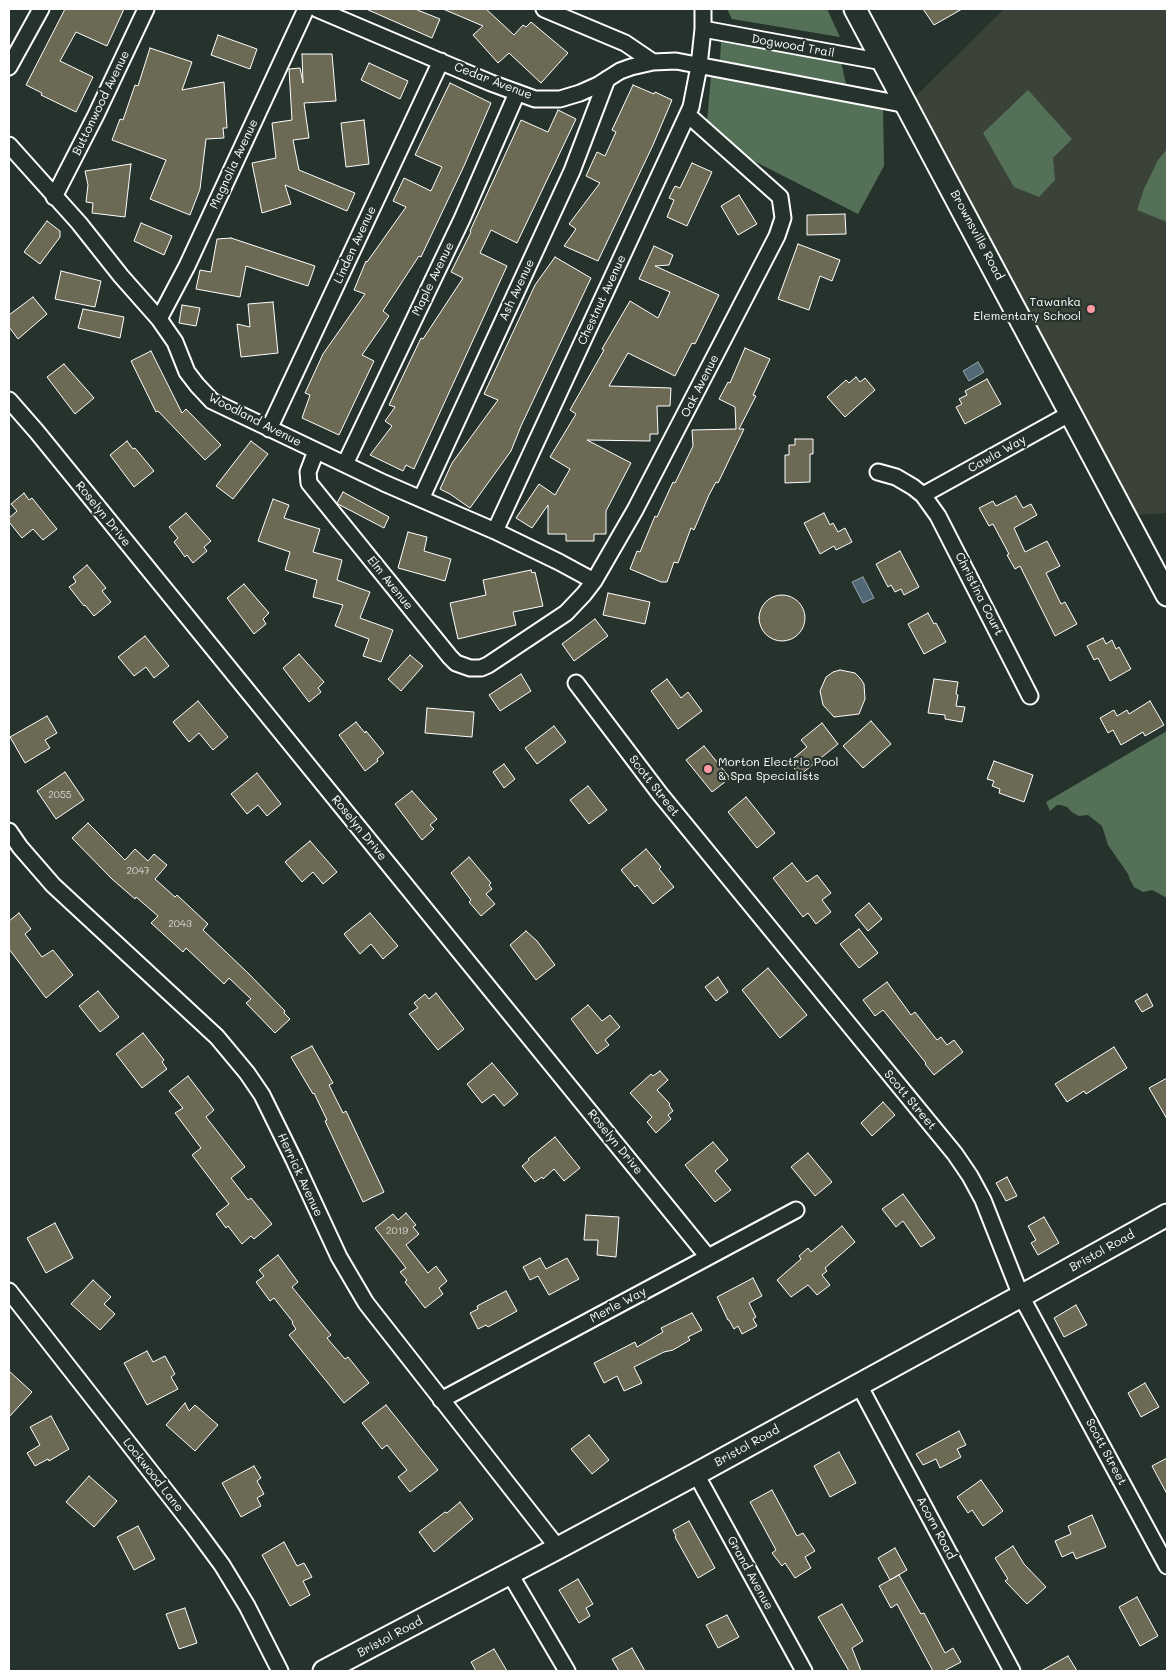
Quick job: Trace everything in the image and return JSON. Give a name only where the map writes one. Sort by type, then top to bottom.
[{"type":"main road","name":"Brownsville Road","points":[[854,9],[907,105],[1167,595]]},
{"type":"main road","name":"Bristol Road","points":[[324,1671],[696,1474],[1167,1215]]},
{"type":"street","points":[[9,67],[41,9]]},
{"type":"street","name":"Buttonwood Avenue","points":[[54,197],[96,115],[146,9]]},
{"type":"street","name":"Magnolia Avenue","points":[[159,319],[187,266],[306,9]]},
{"type":"street","name":"Cedar Avenue","points":[[317,9],[535,99],[560,98],[580,93],[598,85],[620,71],[654,62],[676,61],[907,105]]},
{"type":"street","points":[[544,9],[625,43],[654,62]]},
{"type":"street","name":"Chestnut Avenue","points":[[494,531],[688,115],[699,66],[703,9]]},
{"type":"street","name":"Dogwood Trail","points":[[703,29],[883,62]]},
{"type":"street","name":"Linden Avenue","points":[[269,429],[441,61]]},
{"type":"street","name":"Ash Avenue","points":[[421,499],[572,171],[607,79]]},
{"type":"street","name":"Maple Avenue","points":[[345,464],[462,219],[517,93]]},
{"type":"street","name":"Oak Avenue","points":[[510,651],[566,613],[594,581],[635,510],[678,428],[777,236],[783,218],[780,196],[688,115]]},
{"type":"street","name":"Woodland Avenue","points":[[9,146],[159,319],[175,342],[187,372],[212,401],[316,451],[494,531],[594,581]]},
{"type":"street","name":"Roselyn Drive","points":[[9,400],[708,1258]]},
{"type":"street","name":"Cawla Way","points":[[923,495],[1071,413]]},
{"type":"street","name":"Elm Avenue","points":[[316,451],[308,472],[308,483],[450,657],[462,666],[481,668],[510,651]]},
{"type":"street","name":"Christina Court","points":[[878,472],[896,477],[914,487],[923,495],[938,516],[1030,696]]},
{"type":"street","name":"Scott Street","points":[[576,683],[671,808],[970,1176],[983,1200],[1021,1296],[1167,1566]]},
{"type":"street","name":"Herrick Avenue","points":[[9,830],[26,854],[53,885],[217,1037],[247,1073],[262,1095],[351,1280],[366,1303],[558,1548]]},
{"type":"street","name":"Merle Way","points":[[441,1400],[796,1210]]},
{"type":"street","name":"Lockwood Lane","points":[[9,1291],[222,1565],[280,1671]]},
{"type":"street","name":"Acorn Road","points":[[859,1385],[1012,1671]]},
{"type":"street","name":"Grand Avenue","points":[[696,1474],[804,1671]]},
{"type":"street","points":[[510,1574],[567,1671]]},
{"type":"shaded area","name":"Tawanka Elementary School","points":[[1004,9],[1167,9],[1167,513],[1125,516],[907,105]]},
{"type":"green space","points":[[727,9],[827,9],[840,37],[732,19]]},
{"type":"green space","points":[[721,42],[841,62],[846,84],[720,61]]},
{"type":"green space","points":[[711,76],[883,107],[884,166],[858,214],[750,159],[707,122]]},
{"type":"green space","points":[[1028,90],[1072,139],[1053,158],[1055,180],[1039,197],[1014,187],[983,133]]},
{"type":"green space","points":[[1167,149],[1167,222],[1137,210],[1144,189],[1158,160]]},
{"type":"green space","points":[[1167,731],[1167,898],[1152,890],[1143,892],[1134,887],[1128,874],[1108,845],[1102,826],[1088,815],[1079,816],[1061,805],[1057,805],[1050,811],[1046,802]]},
{"type":"water","points":[[978,362],[984,372],[969,381],[963,371]]},
{"type":"water","points":[[863,577],[874,598],[863,603],[852,582]]},
{"type":"building","points":[[65,9],[124,9],[107,46],[76,32],[60,61],[93,77],[76,112],[41,95],[42,93],[26,85]]},
{"type":"building","points":[[366,9],[415,9],[440,19],[432,38]]},
{"type":"building","points":[[443,9],[486,9],[514,35],[523,25],[526,27],[531,22],[568,53],[541,83],[509,53],[498,63],[473,35],[483,26]]},
{"type":"building","points":[[923,9],[962,9],[934,25]]},
{"type":"building","points":[[218,35],[257,49],[250,69],[211,55]]},
{"type":"building","points":[[150,48],[192,62],[182,90],[224,82],[227,128],[223,128],[224,138],[206,139],[200,189],[190,215],[150,199],[166,160],[112,140],[120,119],[123,120],[135,85],[138,86]]},
{"type":"building","points":[[302,54],[332,54],[336,101],[304,103],[309,138],[293,140],[299,170],[355,193],[347,211],[285,185],[291,204],[262,213],[252,163],[276,158],[272,123],[292,120],[289,69],[300,68],[303,83]]},
{"type":"building","points":[[369,63],[408,81],[400,99],[361,80]]},
{"type":"building","points":[[450,83],[491,103],[421,257],[419,256],[383,311],[389,316],[362,355],[374,361],[339,435],[302,418],[310,395],[305,393],[323,354],[365,294],[354,290],[366,261],[406,207],[393,201],[404,178],[431,191],[442,167],[415,155]]},
{"type":"building","points":[[633,85],[672,100],[653,145],[598,261],[564,246],[576,229],[569,224],[600,183],[586,176],[597,152],[605,156],[616,132],[612,130]]},
{"type":"building","points":[[558,110],[576,119],[517,243],[491,230],[480,253],[507,266],[414,469],[406,465],[403,471],[370,455],[392,426],[385,421],[395,407],[389,405],[421,338],[423,339],[463,278],[451,272],[521,120],[548,132]]},
{"type":"building","points":[[364,120],[369,164],[346,167],[341,123]]},
{"type":"building","points":[[692,163],[712,172],[687,226],[667,217],[674,200],[669,198],[675,186],[680,188]]},
{"type":"building","points":[[131,164],[125,217],[92,213],[93,203],[86,202],[88,185],[85,171]]},
{"type":"building","points":[[739,195],[757,224],[738,235],[721,206]]},
{"type":"building","points":[[845,214],[846,234],[807,235],[807,215]]},
{"type":"building","points":[[47,221],[60,231],[60,237],[40,264],[24,252]]},
{"type":"building","points":[[141,223],[172,236],[164,255],[134,241]]},
{"type":"building","points":[[231,238],[315,266],[308,286],[246,266],[240,297],[196,289],[200,270],[211,272],[217,239]]},
{"type":"building","points":[[798,244],[840,260],[832,281],[820,276],[809,310],[778,299]]},
{"type":"building","points":[[654,246],[673,255],[669,265],[655,266],[719,295],[695,344],[692,343],[675,376],[628,353],[609,386],[671,388],[670,406],[657,406],[658,434],[650,434],[650,441],[587,440],[631,463],[606,511],[606,534],[594,534],[594,541],[566,541],[566,534],[548,534],[548,505],[532,528],[516,518],[539,484],[555,495],[570,469],[550,457],[576,414],[570,410],[630,301],[658,318],[670,292],[639,279]]},
{"type":"building","points":[[555,257],[591,278],[511,451],[470,508],[440,489],[452,463],[498,400],[484,394],[535,285]]},
{"type":"building","points":[[61,271],[101,281],[95,307],[55,299]]},
{"type":"building","points":[[33,297],[47,314],[18,339],[9,327],[9,315]]},
{"type":"building","points":[[273,302],[278,353],[241,357],[237,324],[250,327],[248,304]]},
{"type":"building","points":[[182,305],[200,308],[196,326],[179,323]]},
{"type":"building","points":[[83,309],[124,317],[120,338],[78,328]]},
{"type":"building","points":[[745,348],[770,359],[753,395],[756,396],[739,429],[744,429],[718,483],[716,482],[709,495],[694,530],[691,528],[678,563],[674,562],[667,582],[661,582],[630,569],[637,551],[640,552],[655,516],[657,517],[673,482],[675,483],[693,446],[692,430],[736,429],[735,407],[719,399],[728,382],[730,383]]},
{"type":"building","points":[[151,351],[182,413],[186,409],[221,445],[205,460],[158,411],[156,412],[131,361]]},
{"type":"building","points":[[64,364],[94,398],[75,414],[47,377]]},
{"type":"building","points":[[856,377],[860,382],[865,378],[875,390],[845,417],[827,397],[846,380],[849,383]]},
{"type":"building","points":[[987,379],[1001,404],[965,424],[956,407],[962,404],[959,399],[967,395],[965,391]]},
{"type":"building","points":[[795,439],[813,439],[813,454],[810,454],[810,482],[785,483],[785,455],[789,455],[789,445],[795,445]]},
{"type":"building","points":[[127,441],[154,471],[134,487],[110,455]]},
{"type":"building","points":[[251,441],[268,454],[233,499],[216,486]]},
{"type":"building","points":[[343,492],[389,517],[384,528],[338,504]]},
{"type":"building","points":[[24,493],[29,500],[32,498],[57,529],[43,540],[33,529],[22,538],[9,522],[9,518],[17,511],[11,504]]},
{"type":"building","points":[[1016,496],[1023,508],[1031,504],[1037,515],[1014,528],[1025,552],[1047,541],[1060,566],[1046,573],[1061,604],[1065,602],[1077,624],[1055,636],[1020,566],[1015,569],[993,524],[989,526],[979,508],[993,501],[996,506]]},
{"type":"building","points":[[273,499],[289,505],[284,518],[320,529],[313,552],[342,560],[337,580],[370,592],[360,618],[393,630],[381,662],[363,656],[369,639],[335,626],[343,605],[313,597],[317,580],[285,570],[290,552],[258,541]]},
{"type":"building","points":[[186,513],[211,541],[204,547],[207,551],[193,563],[187,555],[185,557],[174,542],[178,538],[169,527]]},
{"type":"building","points":[[824,513],[830,525],[833,523],[838,532],[845,528],[852,542],[836,550],[834,546],[820,554],[804,523]]},
{"type":"building","points":[[408,532],[427,537],[424,551],[451,559],[445,581],[398,568]]},
{"type":"building","points":[[900,551],[919,587],[904,595],[901,589],[895,592],[891,585],[888,587],[876,564]]},
{"type":"building","points":[[87,565],[106,588],[102,591],[111,602],[94,616],[69,587],[76,582],[73,577]]},
{"type":"building","points":[[531,570],[532,573],[535,572],[543,606],[513,612],[516,625],[458,639],[450,603],[486,595],[483,580]]},
{"type":"building","points":[[244,584],[269,613],[263,619],[266,624],[254,634],[227,598]]},
{"type":"building","points":[[608,593],[650,602],[645,624],[603,615]]},
{"type":"building","points":[[782,595],[795,599],[801,605],[805,618],[801,631],[795,637],[782,641],[769,637],[763,631],[759,618],[763,605],[769,599]]},
{"type":"building","points":[[928,613],[934,624],[936,623],[946,642],[924,654],[908,624]]},
{"type":"building","points":[[595,619],[608,636],[574,661],[562,644]]},
{"type":"building","points":[[145,636],[169,666],[154,678],[146,667],[134,676],[118,657]]},
{"type":"building","points":[[1103,638],[1106,644],[1112,640],[1116,649],[1119,647],[1131,669],[1110,681],[1098,658],[1094,660],[1087,646]]},
{"type":"building","points":[[299,654],[324,682],[318,688],[321,692],[309,702],[283,668]]},
{"type":"building","points":[[410,655],[423,666],[401,691],[388,679]]},
{"type":"building","points":[[840,670],[855,673],[864,684],[865,699],[859,714],[834,717],[823,705],[820,691],[826,677]]},
{"type":"building","points":[[521,674],[531,691],[500,711],[489,695]]},
{"type":"building","points":[[667,679],[681,698],[688,692],[702,711],[678,729],[651,691]]},
{"type":"building","points":[[934,679],[958,682],[956,706],[965,707],[962,722],[945,719],[945,715],[928,713]]},
{"type":"building","points":[[198,701],[228,737],[213,750],[199,733],[189,742],[173,722]]},
{"type":"building","points":[[1150,701],[1164,725],[1145,736],[1143,732],[1121,745],[1113,730],[1108,733],[1100,718],[1114,710],[1117,716],[1127,710],[1129,714]]},
{"type":"building","points":[[427,708],[474,712],[472,737],[425,733]]},
{"type":"building","points":[[47,716],[57,733],[45,740],[50,748],[25,763],[10,737]]},
{"type":"building","points":[[871,721],[891,744],[863,768],[843,746]]},
{"type":"building","points":[[356,722],[384,753],[377,759],[378,761],[365,771],[339,735]]},
{"type":"building","points":[[822,723],[838,744],[800,775],[789,762],[807,747],[801,740]]},
{"type":"building","points":[[554,726],[566,742],[537,764],[525,748]]},
{"type":"building","name":"Morton Electric Pool & Spa Specialists","points":[[704,746],[730,778],[712,792],[686,760]]},
{"type":"building","points":[[994,761],[1033,775],[1024,802],[999,793],[1000,789],[992,786],[994,781],[987,779]]},
{"type":"building","points":[[504,764],[515,779],[504,788],[493,772]]},
{"type":"building","points":[[65,772],[84,800],[56,819],[37,791]]},
{"type":"building","points":[[257,773],[281,804],[267,816],[258,805],[247,814],[231,794]]},
{"type":"building","points":[[588,786],[607,810],[589,824],[570,800]]},
{"type":"building","points":[[412,791],[437,819],[430,825],[434,829],[422,840],[395,804]]},
{"type":"building","points":[[746,797],[775,833],[757,848],[728,812]]},
{"type":"building","points":[[88,823],[125,860],[135,849],[148,861],[154,854],[167,865],[155,879],[175,897],[177,895],[208,924],[203,930],[248,973],[285,1011],[284,1013],[290,1019],[275,1033],[246,1003],[251,999],[229,978],[224,984],[186,948],[183,952],[151,923],[158,916],[112,879],[72,838]]},
{"type":"building","points":[[310,841],[337,872],[323,884],[313,872],[302,882],[285,862]]},
{"type":"building","points":[[646,849],[674,887],[653,904],[621,870]]},
{"type":"building","points":[[469,857],[491,883],[489,885],[492,889],[486,894],[495,904],[481,916],[469,902],[471,900],[451,873]]},
{"type":"building","points":[[792,863],[807,882],[817,875],[831,893],[822,900],[831,912],[816,924],[808,913],[803,917],[773,878]]},
{"type":"building","points":[[869,903],[882,919],[868,931],[855,915]]},
{"type":"building","points":[[19,913],[31,929],[25,934],[42,957],[53,950],[73,975],[46,998],[9,949],[9,921]]},
{"type":"building","points":[[370,913],[398,946],[383,959],[371,944],[360,954],[344,934]]},
{"type":"building","points":[[859,929],[878,953],[859,968],[840,944]]},
{"type":"building","points":[[526,931],[537,941],[555,965],[536,980],[510,945]]},
{"type":"building","points":[[768,968],[807,1015],[780,1038],[742,990]]},
{"type":"building","points":[[718,977],[728,992],[716,1001],[705,987]]},
{"type":"building","points":[[887,982],[911,1015],[915,1012],[937,1040],[941,1037],[947,1045],[954,1040],[963,1052],[934,1075],[883,1010],[875,1016],[863,1000]]},
{"type":"building","points":[[98,991],[119,1017],[100,1032],[79,1006]]},
{"type":"building","points":[[436,993],[464,1029],[438,1050],[409,1014],[418,1008],[414,1003],[425,994],[429,999]]},
{"type":"building","points":[[1147,994],[1153,1006],[1142,1012],[1135,1001]]},
{"type":"building","points":[[588,1005],[602,1021],[610,1015],[620,1027],[605,1040],[609,1045],[597,1054],[571,1019]]},
{"type":"building","points":[[143,1033],[164,1060],[162,1062],[167,1069],[142,1088],[116,1054]]},
{"type":"building","points":[[312,1046],[333,1083],[329,1085],[343,1113],[346,1111],[384,1192],[363,1202],[314,1093],[291,1057]]},
{"type":"building","points":[[1114,1047],[1127,1068],[1086,1094],[1084,1091],[1067,1102],[1055,1084]]},
{"type":"building","points":[[492,1063],[518,1094],[504,1106],[494,1094],[482,1103],[467,1084]]},
{"type":"building","points":[[660,1071],[668,1080],[657,1090],[670,1104],[673,1111],[668,1115],[671,1119],[656,1133],[647,1122],[652,1117],[630,1093],[651,1074],[653,1076]]},
{"type":"building","points":[[188,1076],[214,1110],[206,1117],[245,1167],[231,1178],[248,1200],[251,1198],[272,1224],[254,1239],[251,1236],[242,1244],[228,1226],[226,1228],[216,1214],[229,1204],[192,1155],[201,1148],[175,1113],[183,1108],[169,1091]]},
{"type":"building","points":[[1167,1078],[1167,1119],[1149,1088]]},
{"type":"building","points":[[883,1102],[895,1115],[872,1136],[861,1123]]},
{"type":"building","points":[[555,1137],[580,1168],[564,1181],[554,1169],[543,1179],[542,1177],[535,1182],[522,1166]]},
{"type":"building","points":[[713,1142],[728,1160],[715,1171],[731,1190],[715,1202],[685,1165]]},
{"type":"building","points":[[808,1153],[832,1182],[815,1196],[791,1167]]},
{"type":"building","points":[[1007,1177],[1017,1196],[1006,1201],[996,1183]]},
{"type":"building","points":[[903,1194],[935,1238],[921,1247],[903,1221],[896,1227],[882,1209]]},
{"type":"building","points":[[406,1213],[416,1225],[413,1227],[419,1234],[406,1245],[428,1273],[436,1266],[447,1281],[439,1288],[443,1294],[425,1308],[405,1282],[407,1280],[400,1272],[406,1268],[375,1228],[393,1214],[398,1220]]},
{"type":"building","points":[[586,1215],[619,1217],[616,1257],[597,1255],[598,1240],[584,1240]]},
{"type":"building","points":[[1044,1217],[1059,1243],[1038,1255],[1031,1243],[1036,1240],[1028,1226]]},
{"type":"building","points":[[55,1223],[73,1258],[46,1273],[27,1238]]},
{"type":"building","points":[[842,1226],[855,1242],[825,1268],[827,1271],[822,1275],[830,1285],[817,1295],[808,1285],[791,1297],[777,1280],[801,1259],[799,1256],[808,1248],[811,1252]]},
{"type":"building","points":[[278,1255],[298,1282],[292,1287],[331,1335],[327,1338],[345,1359],[348,1357],[369,1383],[344,1403],[289,1335],[296,1329],[293,1322],[274,1298],[270,1301],[256,1282],[264,1276],[259,1270]]},
{"type":"building","points":[[540,1258],[546,1269],[567,1258],[579,1279],[549,1295],[538,1276],[530,1280],[523,1267]]},
{"type":"building","points":[[753,1278],[762,1296],[749,1303],[756,1317],[753,1319],[757,1326],[742,1334],[738,1326],[734,1329],[717,1297]]},
{"type":"building","points":[[93,1280],[111,1297],[104,1304],[115,1314],[100,1330],[71,1304]]},
{"type":"building","points":[[506,1291],[517,1311],[488,1327],[486,1325],[478,1329],[470,1313],[478,1309],[477,1306]]},
{"type":"building","points":[[1076,1305],[1087,1325],[1064,1337],[1054,1318]]},
{"type":"building","points":[[692,1313],[702,1330],[688,1337],[690,1340],[673,1350],[664,1352],[634,1367],[642,1383],[624,1391],[617,1376],[604,1383],[594,1363],[635,1342],[637,1347],[663,1332],[661,1328]]},
{"type":"building","points":[[147,1351],[153,1362],[165,1356],[175,1374],[171,1377],[178,1389],[147,1405],[124,1363]]},
{"type":"building","points":[[9,1371],[32,1392],[9,1417]]},
{"type":"building","points":[[1145,1383],[1159,1407],[1141,1417],[1128,1393]]},
{"type":"building","points":[[185,1403],[189,1411],[195,1405],[218,1425],[195,1451],[166,1425]]},
{"type":"building","points":[[386,1405],[438,1470],[410,1492],[398,1477],[407,1470],[387,1445],[382,1449],[362,1423]]},
{"type":"building","points":[[51,1416],[69,1449],[49,1461],[48,1459],[35,1466],[27,1453],[40,1445],[30,1427]]},
{"type":"building","points":[[959,1431],[966,1445],[957,1449],[961,1457],[940,1468],[936,1459],[923,1465],[916,1454]]},
{"type":"building","points":[[589,1435],[609,1460],[592,1474],[571,1449]]},
{"type":"building","points":[[839,1452],[856,1483],[830,1497],[814,1466]]},
{"type":"building","points":[[1167,1458],[1167,1494],[1152,1466]]},
{"type":"building","points":[[254,1466],[261,1478],[257,1481],[264,1494],[257,1498],[261,1506],[241,1517],[222,1483]]},
{"type":"building","points":[[89,1476],[117,1501],[94,1527],[66,1502]]},
{"type":"building","points":[[981,1480],[1003,1511],[983,1526],[972,1510],[968,1513],[957,1497]]},
{"type":"building","points":[[772,1490],[797,1536],[803,1533],[815,1551],[805,1557],[811,1568],[795,1578],[785,1563],[782,1566],[772,1553],[776,1550],[750,1502]]},
{"type":"building","points":[[460,1502],[473,1519],[434,1552],[419,1532]]},
{"type":"building","points":[[1092,1515],[1106,1547],[1076,1559],[1073,1552],[1062,1557],[1055,1541],[1071,1534],[1068,1526]]},
{"type":"building","points":[[689,1521],[715,1568],[698,1578],[673,1530]]},
{"type":"building","points":[[138,1526],[155,1559],[134,1570],[117,1537]]},
{"type":"building","points":[[284,1542],[297,1566],[304,1563],[312,1577],[303,1581],[310,1595],[290,1606],[262,1555]]},
{"type":"building","points":[[1013,1546],[1024,1564],[1046,1587],[1027,1604],[1005,1581],[1008,1579],[995,1558]]},
{"type":"building","points":[[895,1548],[907,1570],[890,1580],[878,1558]]},
{"type":"building","points":[[899,1575],[921,1614],[924,1613],[945,1653],[953,1648],[961,1662],[944,1671],[933,1671],[897,1604],[891,1608],[879,1586]]},
{"type":"building","points":[[578,1579],[593,1604],[586,1608],[590,1616],[579,1623],[559,1590]]},
{"type":"building","points":[[1137,1597],[1158,1636],[1140,1646],[1119,1607]]},
{"type":"building","points":[[842,1604],[863,1641],[852,1648],[861,1671],[849,1671],[818,1617]]},
{"type":"building","points":[[185,1608],[197,1643],[179,1649],[166,1614]]},
{"type":"building","points":[[727,1615],[739,1637],[718,1648],[706,1625]]},
{"type":"building","points":[[632,1648],[645,1671],[619,1671],[612,1659]]},
{"type":"building","points":[[494,1649],[507,1671],[476,1671],[471,1662]]},
{"type":"building","points":[[1068,1656],[1077,1671],[1041,1671]]},
{"type":"place","name":"Tawanka Elementary School","points":[[1091,309]]},
{"type":"place","name":"Morton Electric Pool & Spa Specialists","points":[[708,769]]}]
